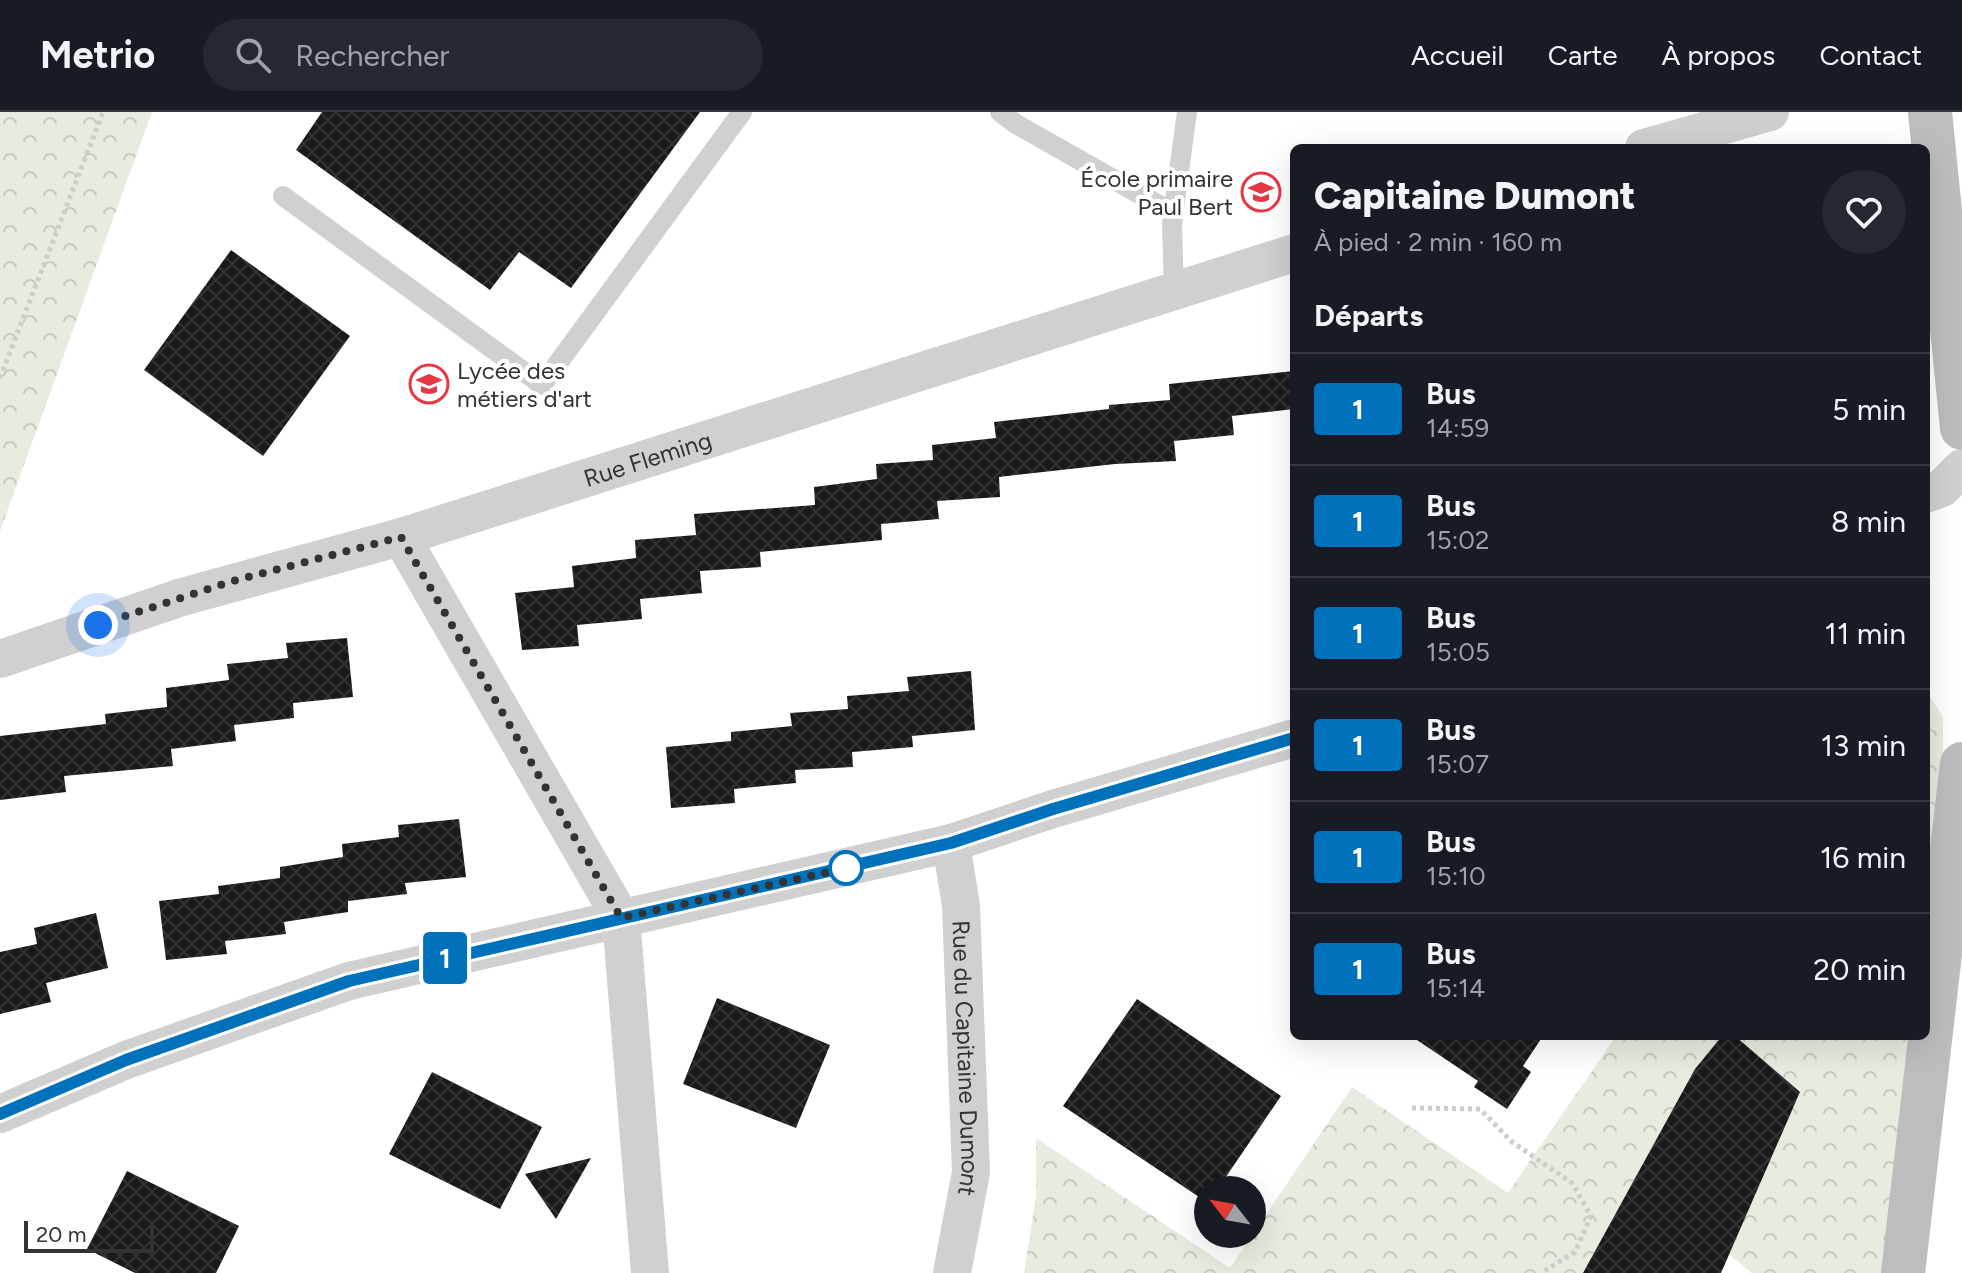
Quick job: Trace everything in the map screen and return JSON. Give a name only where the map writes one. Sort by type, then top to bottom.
[{"type":"street","points":[[1658,144],[1770,112]]},
{"type":"street","points":[[1930,112],[1962,428]]},
{"type":"street","name":"Rue Fleming","points":[[0,659],[182,597],[401,537],[1290,254]]},
{"type":"street","points":[[1930,492],[1942,488],[1962,468]]},
{"type":"street","points":[[401,537],[621,918],[650,1273]]},
{"type":"street","points":[[0,1114],[126,1060],[349,981],[951,843],[1053,809],[1290,739]]},
{"type":"street","points":[[1903,1273],[1962,764]]},
{"type":"street","name":"Rue du Capitaine Dumont","points":[[951,843],[961,906],[971,1172],[952,1273]]},
{"type":"lane","points":[[283,196],[542,385],[742,112]]},
{"type":"lane","points":[[1000,112],[1173,213]]},
{"type":"lane","points":[[1174,291],[1173,213],[1187,112]]},
{"type":"path","points":[[0,378],[103,112]]},
{"type":"path","points":[[1412,1108],[1480,1109],[1512,1142],[1572,1183],[1591,1216],[1575,1252],[1541,1273]]},
{"type":"green space","points":[[0,112],[152,112],[0,531]]},
{"type":"green space","points":[[1930,696],[1943,717],[1943,788],[1930,889]]},
{"type":"green space","points":[[1613,1040],[1719,1040],[1695,1069],[1583,1273],[1024,1273],[1036,1196],[1036,1138],[1194,1244],[1194,1248],[1200,1248],[1230,1268],[1243,1248],[1266,1248],[1266,1215],[1352,1087],[1508,1193]]},
{"type":"green space","points":[[1740,1040],[1911,1040],[1882,1273],[1752,1273],[1727,1253],[1800,1093]]},
{"type":"building","points":[[322,112],[700,112],[571,288],[519,252],[490,290],[296,150]]},
{"type":"building","points":[[231,250],[350,336],[263,456],[144,370]]},
{"type":"building","points":[[1290,371],[1290,409],[1232,416],[1234,435],[1174,441],[1176,461],[1115,464],[999,477],[1000,497],[937,501],[939,519],[881,524],[882,540],[760,552],[761,567],[700,571],[702,593],[640,599],[642,619],[577,625],[579,646],[522,650],[515,593],[574,587],[572,566],[636,558],[635,540],[696,535],[694,514],[815,505],[814,487],[877,479],[876,464],[933,460],[932,445],[996,438],[994,422],[1109,409],[1109,405],[1170,400],[1169,384]]},
{"type":"building","points":[[347,638],[353,697],[293,703],[294,718],[234,725],[236,741],[171,749],[173,766],[64,776],[66,792],[0,800],[0,736],[106,724],[105,714],[167,707],[166,688],[229,680],[227,664],[288,658],[286,643]]},
{"type":"building","points":[[971,671],[975,730],[912,736],[913,747],[852,752],[853,767],[795,770],[796,783],[734,789],[735,803],[671,808],[666,747],[731,741],[731,732],[792,726],[790,713],[848,709],[847,696],[909,691],[907,677]]},
{"type":"building","points":[[459,819],[466,877],[405,883],[407,894],[348,901],[348,912],[284,922],[286,934],[225,941],[227,954],[166,960],[159,901],[219,894],[218,886],[280,878],[280,867],[343,857],[342,844],[399,837],[398,825]]},
{"type":"building","points":[[96,913],[108,968],[46,983],[51,1002],[0,1014],[0,952],[37,944],[34,928]]},
{"type":"building","points":[[717,998],[830,1045],[796,1128],[683,1084]]},
{"type":"building","points":[[1137,999],[1281,1096],[1227,1176],[1194,1176],[1194,1194],[1063,1106]]},
{"type":"building","points":[[1417,1040],[1540,1040],[1523,1066],[1531,1072],[1507,1109],[1474,1087],[1478,1081]]},
{"type":"building","points":[[1719,1040],[1740,1040],[1800,1092],[1721,1273],[1583,1273],[1695,1069]]},
{"type":"building","points":[[432,1072],[542,1127],[500,1209],[389,1154]]},
{"type":"building","points":[[591,1158],[556,1219],[525,1174]]},
{"type":"building","points":[[127,1171],[239,1226],[216,1273],[135,1273],[87,1249]]},
{"type":"bus line","name":"1","points":[[0,1114],[126,1060],[349,981],[951,843],[1053,809],[1290,739]]},
{"type":"place","name":"École primaire Paul Bert","points":[[1261,192]]},
{"type":"place","name":"Lycée des métiers d'art","points":[[429,384]]},
{"type":"route","points":[[98,625],[233,581],[401,537],[621,918],[860,865],[846,868]]}]
